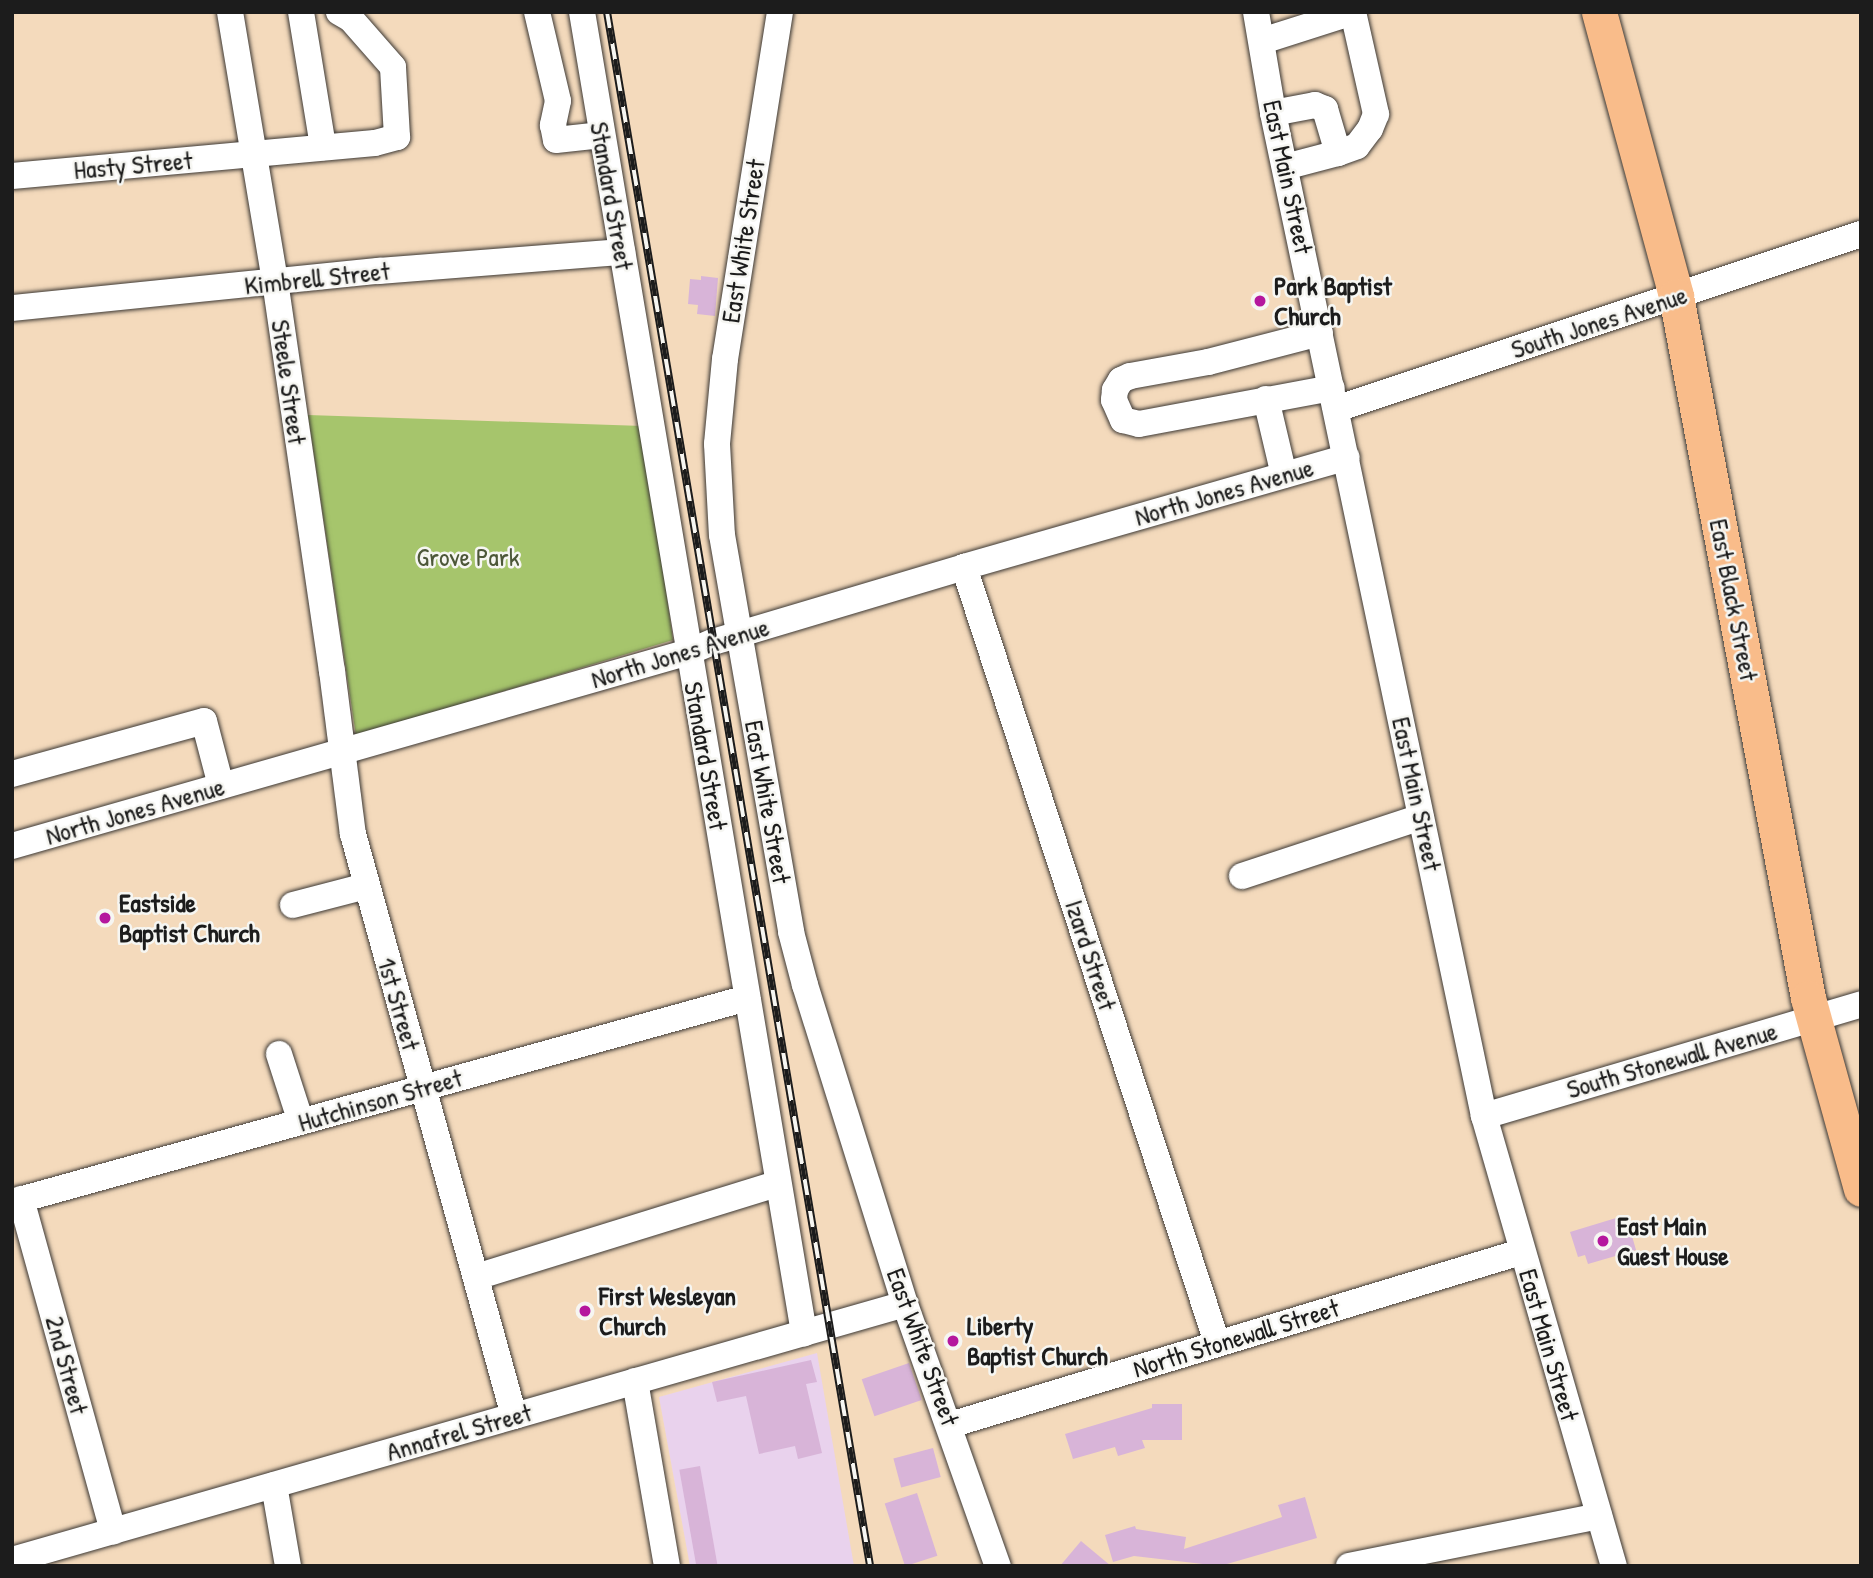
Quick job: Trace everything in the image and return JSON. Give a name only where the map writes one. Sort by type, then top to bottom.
[{"type":"main road","name":"East Black Street","points":[[1599,12],[1676,296],[1813,1018],[1861,1189]]},
{"type":"street","name":"Steele Street","points":[[230,12],[275,282],[343,752]]},
{"type":"street","points":[[301,12],[323,147]]},
{"type":"street","name":"Hasty Street","points":[[12,176],[374,144],[397,138],[393,67],[351,19],[339,12]]},
{"type":"street","points":[[537,12],[558,101],[553,125],[556,140],[602,135]]},
{"type":"street","name":"Standard Street","points":[[582,12],[804,1333]]},
{"type":"street","name":"East White Street","points":[[780,12],[724,359],[717,444],[722,535],[791,932],[805,985],[905,1304],[998,1566]]},
{"type":"street","name":"East Main Street","points":[[1256,12],[1273,113],[1484,1116],[1521,1252],[1614,1566]]},
{"type":"street","points":[[1262,41],[1353,12],[1376,114],[1370,129],[1357,146],[1285,167]]},
{"type":"street","points":[[1273,113],[1315,105],[1325,109],[1338,153]]},
{"type":"street","name":"South Jones Avenue","points":[[1320,333],[1208,362],[1130,376],[1121,380],[1115,390],[1114,400],[1123,420],[1139,424],[1266,399],[1334,398],[1676,296],[1861,234]]},
{"type":"street","name":"Kimbrell Street","points":[[12,308],[622,252]]},
{"type":"street","points":[[1266,399],[1284,475]]},
{"type":"street","name":"North Jones Avenue","points":[[12,846],[689,653],[738,634],[964,566],[1347,457]]},
{"type":"street","name":"Izard Street","points":[[964,566],[1217,1343]]},
{"type":"street","points":[[12,774],[204,721],[221,786]]},
{"type":"street","name":"1st Street","points":[[343,752],[353,834],[366,886],[514,1416]]},
{"type":"street","points":[[1242,876],[1422,817]]},
{"type":"street","points":[[293,905],[366,886]]},
{"type":"street","name":"Hutchinson Street","points":[[17,1200],[747,998]]},
{"type":"street","name":"South Stonewall Avenue","points":[[1484,1116],[1861,1004]]},
{"type":"street","points":[[279,1054],[301,1122]]},
{"type":"street","points":[[476,1278],[777,1184]]},
{"type":"street","name":"2nd Street","points":[[17,1200],[113,1531]]},
{"type":"street","name":"North Stonewall Street","points":[[950,1425],[1521,1252]]},
{"type":"street","name":"Annafrel Street","points":[[12,1560],[905,1304]]},
{"type":"street","points":[[635,1381],[667,1566]]},
{"type":"street","points":[[274,1485],[288,1566]]},
{"type":"street","points":[[1349,1566],[1600,1516]]},
{"type":"shaded area","points":[[817,1353],[854,1566],[690,1566],[659,1397]]},
{"type":"green space","name":"Grove Park","points":[[308,415],[643,426],[673,640],[356,736]]},
{"type":"building","points":[[701,276],[718,278],[715,316],[697,314],[698,305],[688,304],[690,279],[701,280]]},
{"type":"building","name":"East Main Guest House","points":[[1626,1215],[1636,1250],[1588,1264],[1585,1255],[1578,1257],[1570,1232]]},
{"type":"building","points":[[811,1360],[817,1382],[806,1384],[822,1453],[798,1459],[795,1446],[759,1454],[746,1396],[717,1402],[712,1382]]},
{"type":"building","points":[[909,1363],[922,1400],[874,1416],[862,1379]]},
{"type":"building","points":[[1152,1404],[1182,1404],[1182,1440],[1142,1440],[1145,1448],[1118,1456],[1115,1447],[1073,1459],[1065,1434],[1152,1408]]},
{"type":"building","points":[[933,1448],[941,1477],[901,1488],[893,1459]]},
{"type":"building","points":[[700,1466],[718,1566],[696,1566],[679,1470]]},
{"type":"building","points":[[917,1493],[937,1556],[905,1566],[885,1504]]},
{"type":"building","points":[[1305,1497],[1317,1538],[1220,1566],[1134,1556],[1113,1562],[1105,1535],[1135,1526],[1136,1529],[1186,1537],[1184,1549],[1282,1517],[1278,1505]]},
{"type":"building","points":[[1081,1541],[1111,1566],[1060,1566]]},
{"type":"railway","points":[[607,12],[870,1566]]},
{"type":"place","name":"Park Baptist Church","points":[[1260,301]]},
{"type":"place","name":"Eastside Baptist Church","points":[[105,918]]},
{"type":"place","name":"East Main Guest House","points":[[1603,1241]]},
{"type":"place","name":"First Wesleyan Church","points":[[585,1311]]},
{"type":"place","name":"Liberty Baptist Church","points":[[953,1341]]}]
